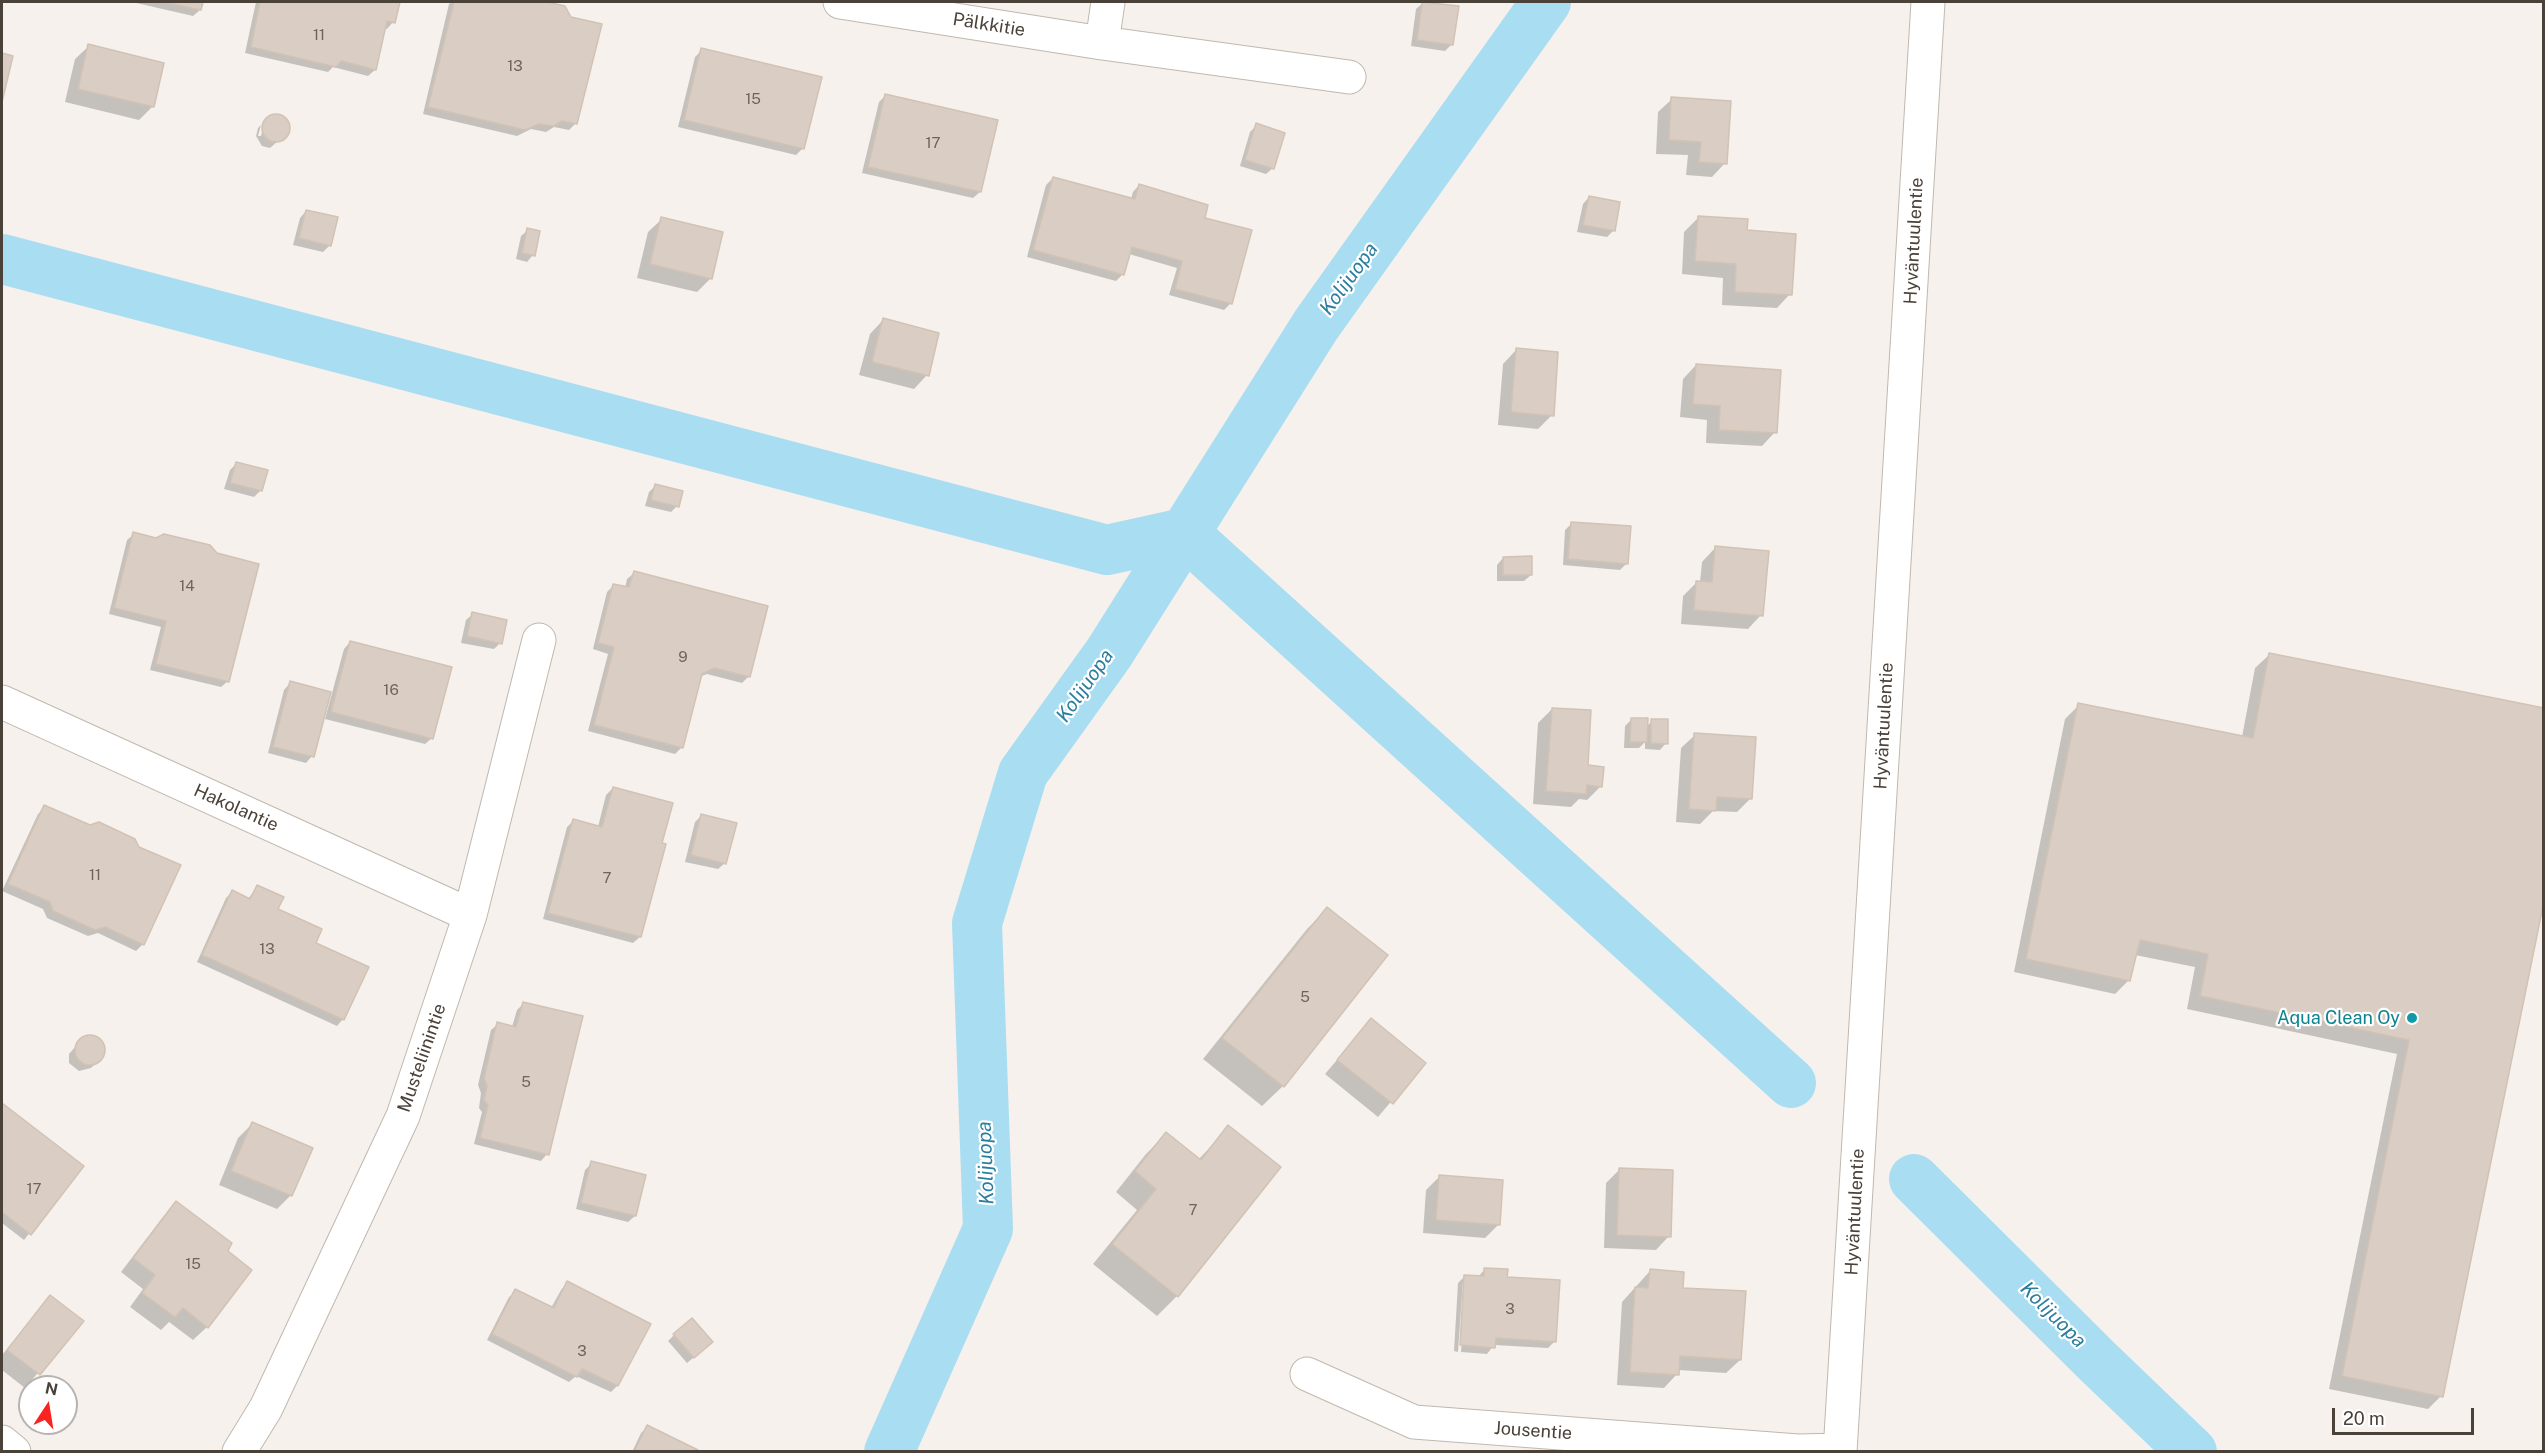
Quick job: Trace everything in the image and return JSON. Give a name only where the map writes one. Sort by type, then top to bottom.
[{"type":"street","name":"Pälkkitie","points":[[840,2],[1102,44],[1349,77]]},
{"type":"street","points":[[1102,44],[1108,2]]},
{"type":"street","name":"Hyväntuulentie","points":[[1840,1451],[1928,2]]},
{"type":"street","name":"Musteliinintie","points":[[239,1452],[266,1408],[403,1116],[470,915],[539,640]]},
{"type":"street","name":"Hakolantie","points":[[2,702],[470,915]]},
{"type":"street","name":"Jousentie","points":[[1307,1374],[1414,1422],[1798,1451],[1840,1451]]},
{"type":"street","points":[[2,1442],[14,1452]]},
{"type":"building","points":[[164,2],[203,2],[201,10]]},
{"type":"building","points":[[260,2],[400,2],[395,23],[387,21],[376,70],[341,61],[336,67],[251,47]]},
{"type":"building","points":[[454,2],[547,2],[565,6],[571,17],[602,24],[577,124],[562,121],[554,126],[539,124],[525,130],[428,107]]},
{"type":"building","points":[[1422,2],[1459,6],[1453,45],[1417,40]]},
{"type":"building","points":[[88,44],[164,63],[154,107],[78,89]]},
{"type":"building","points":[[701,48],[822,77],[804,149],[684,120]]},
{"type":"building","points":[[2,53],[13,56],[2,102]]},
{"type":"building","points":[[885,94],[998,120],[981,192],[868,167]]},
{"type":"building","points":[[1671,97],[1731,101],[1727,164],[1699,162],[1701,142],[1669,140]]},
{"type":"building","points":[[276,114],[286,118],[290,128],[286,138],[276,142],[266,138],[262,128],[266,118]]},
{"type":"building","points":[[1256,123],[1285,133],[1274,169],[1245,160]]},
{"type":"building","points":[[1053,177],[1135,199],[1139,184],[1208,205],[1205,218],[1252,230],[1232,304],[1175,289],[1182,261],[1132,247],[1124,275],[1033,250]]},
{"type":"building","points":[[1589,196],[1620,202],[1615,231],[1583,225]]},
{"type":"building","points":[[306,210],[338,217],[331,246],[299,238]]},
{"type":"building","points":[[1698,216],[1748,219],[1747,230],[1796,234],[1792,295],[1735,292],[1736,264],[1695,261]]},
{"type":"building","points":[[661,217],[723,232],[712,279],[650,264]]},
{"type":"building","points":[[527,228],[540,231],[535,256],[522,253]]},
{"type":"building","points":[[883,318],[939,333],[929,376],[872,362]]},
{"type":"building","points":[[1516,348],[1558,352],[1554,416],[1511,412]]},
{"type":"building","points":[[1696,364],[1781,370],[1777,433],[1719,430],[1720,406],[1693,404]]},
{"type":"building","points":[[236,462],[268,470],[262,491],[230,483]]},
{"type":"building","points":[[655,484],[683,491],[679,507],[651,500]]},
{"type":"building","points":[[1571,522],[1631,526],[1628,564],[1568,559]]},
{"type":"building","points":[[133,532],[156,538],[164,534],[210,545],[217,553],[259,564],[229,682],[156,664],[166,621],[114,608]]},
{"type":"building","points":[[1715,546],[1769,551],[1763,616],[1694,610],[1696,581],[1712,582]]},
{"type":"building","points":[[1532,556],[1532,575],[1503,575],[1503,557]]},
{"type":"building","points":[[634,571],[768,606],[750,677],[714,668],[702,674],[683,748],[594,725],[614,647],[598,643],[613,584],[629,587]]},
{"type":"building","points":[[472,612],[507,620],[502,644],[467,636]]},
{"type":"building","points":[[350,641],[452,667],[433,739],[331,712]]},
{"type":"building","name":"Aqua Clean Oy","points":[[2269,653],[2544,708],[2544,901],[2443,1397],[2342,1376],[2409,1040],[2200,996],[2208,954],[2140,940],[2130,981],[2026,959],[2078,703],[2253,738]]},
{"type":"building","points":[[290,681],[331,692],[314,757],[273,747]]},
{"type":"building","points":[[1552,708],[1591,710],[1588,765],[1604,767],[1602,787],[1587,785],[1586,794],[1546,791]]},
{"type":"building","points":[[1631,718],[1648,718],[1647,742],[1630,742]]},
{"type":"building","points":[[1651,719],[1668,719],[1668,744],[1651,743]]},
{"type":"building","points":[[1694,733],[1756,737],[1752,799],[1717,797],[1716,811],[1689,809]]},
{"type":"building","points":[[613,787],[673,803],[662,843],[666,844],[641,937],[548,913],[573,819],[602,827]]},
{"type":"building","points":[[44,805],[90,825],[99,822],[135,839],[139,847],[181,865],[144,945],[105,927],[95,930],[53,911],[50,902],[8,884]]},
{"type":"building","points":[[701,814],[737,823],[726,864],[691,855]]},
{"type":"building","points":[[257,885],[284,897],[278,909],[322,929],[316,943],[369,967],[344,1020],[202,955],[232,890],[250,899]]},
{"type":"building","points":[[1327,907],[1388,955],[1284,1087],[1222,1038]]},
{"type":"building","points":[[523,1002],[583,1016],[549,1155],[480,1138],[488,1105],[484,1100],[487,1086],[484,1078],[497,1022],[516,1027]]},
{"type":"building","points":[[1371,1018],[1426,1063],[1393,1104],[1337,1060]]},
{"type":"building","points":[[90,1035],[101,1039],[105,1050],[101,1061],[90,1065],[79,1061],[75,1050],[79,1039]]},
{"type":"building","points":[[2,1103],[84,1166],[31,1235],[2,1212]]},
{"type":"building","points":[[252,1122],[313,1148],[292,1196],[231,1171]]},
{"type":"building","points":[[1228,1125],[1281,1167],[1178,1297],[1112,1244],[1156,1189],[1135,1171],[1166,1132],[1201,1160]]},
{"type":"building","points":[[591,1161],[646,1175],[636,1216],[581,1203]]},
{"type":"building","points":[[1619,1168],[1673,1170],[1671,1237],[1617,1235]]},
{"type":"building","points":[[1439,1175],[1503,1180],[1500,1225],[1436,1220]]},
{"type":"building","points":[[176,1201],[232,1243],[228,1251],[252,1270],[208,1328],[183,1308],[175,1317],[142,1293],[155,1275],[133,1258]]},
{"type":"building","points":[[1484,1268],[1508,1269],[1507,1277],[1560,1280],[1556,1342],[1496,1338],[1495,1348],[1460,1345],[1464,1275],[1484,1276]]},
{"type":"building","points":[[1650,1269],[1684,1272],[1683,1288],[1746,1291],[1741,1360],[1680,1356],[1679,1375],[1630,1372],[1635,1287],[1648,1288]]},
{"type":"building","points":[[567,1281],[651,1324],[618,1386],[582,1369],[577,1377],[492,1334],[515,1289],[554,1308]]},
{"type":"building","points":[[50,1295],[84,1321],[40,1375],[7,1350]]},
{"type":"building","points":[[692,1318],[713,1342],[694,1358],[673,1334]]},
{"type":"building","points":[[647,1425],[698,1450],[698,1452],[634,1452]]},
{"type":"waterway","name":"Kolijuopa","points":[[889,1452],[988,1229],[977,923],[1023,773],[1109,653],[1316,325],[1546,2]]},
{"type":"waterway","points":[[2,259],[1107,550],[1184,533],[1791,1083]]},
{"type":"waterway","name":"Kolijuopa","points":[[1914,1179],[2192,1452]]},
{"type":"place","name":"Aqua Clean Oy","points":[[2412,1018]]}]
